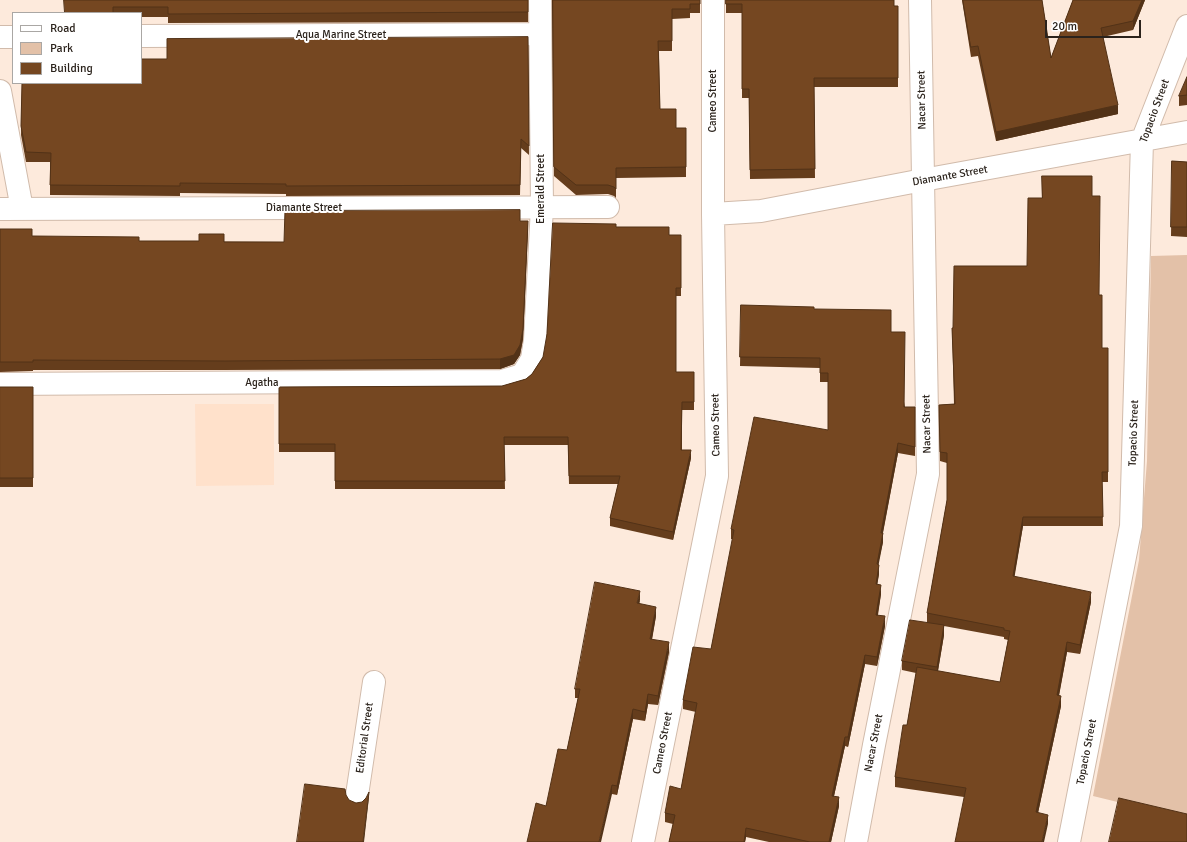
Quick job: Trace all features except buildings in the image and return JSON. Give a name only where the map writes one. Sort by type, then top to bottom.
[{"type":"street","name":"Emerald Street","points":[[522,375],[532,360],[535,340],[542,207],[540,0]]},
{"type":"street","name":"Cameo Street","points":[[643,842],[717,476],[713,214],[713,0]]},
{"type":"street","name":"Nacar Street","points":[[856,842],[928,474],[920,0]]},
{"type":"street","name":"Topacio Street","points":[[1069,842],[1131,526],[1142,141],[1187,26]]},
{"type":"street","name":"Aqua Marine Street","points":[[142,36],[540,34]]},
{"type":"street","points":[[0,37],[12,37]]},
{"type":"street","points":[[0,91],[22,209]]},
{"type":"street","name":"Diamante Street","points":[[713,214],[761,211],[1187,132]]},
{"type":"street","name":"Diamante Street","points":[[0,209],[608,207]]},
{"type":"street","name":"Agatha","points":[[0,384],[502,381],[522,375]]},
{"type":"street","name":"Editorial Street","points":[[357,795],[374,682]]},
{"type":"shaded area","points":[[195,404],[274,404],[274,485],[196,486]]},
{"type":"green space","points":[[1187,255],[1187,819],[1093,796],[1139,560],[1147,461],[1151,256]]}]
